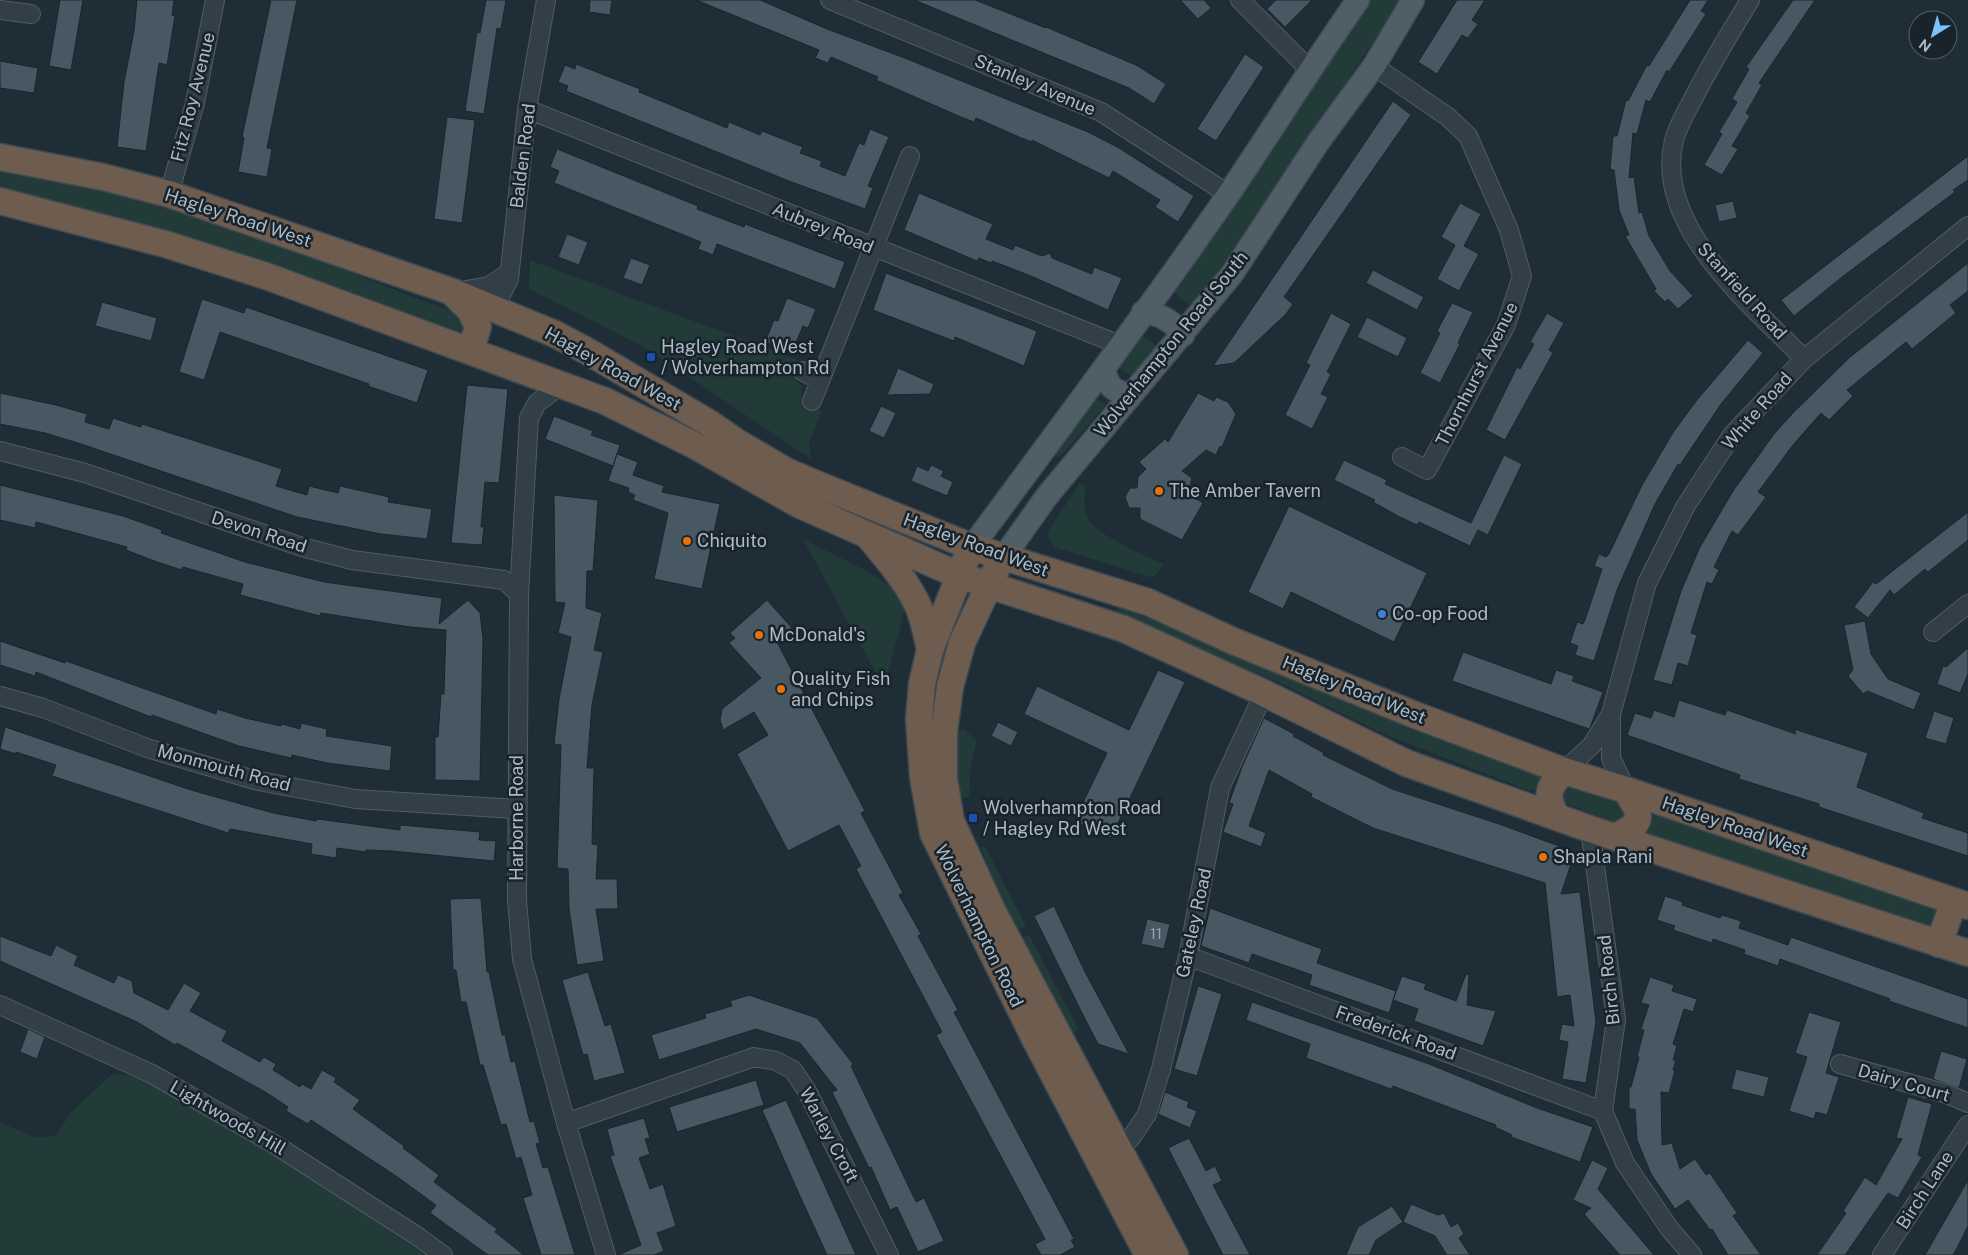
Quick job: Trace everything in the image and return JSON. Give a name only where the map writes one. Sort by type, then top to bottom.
[{"type":"highway","name":"Hagley Road West","points":[[0,157],[103,177],[169,194],[453,292],[555,334],[709,423],[786,471],[972,547],[1148,602],[1233,640],[1415,715],[1564,771],[1626,790],[1961,904]]},
{"type":"highway","name":"Hagley Road West","points":[[0,201],[165,244],[467,343],[562,384],[605,400],[692,444],[798,504],[958,575],[1124,629],[1264,693],[1406,763],[1557,816],[1590,830],[1968,953]]},
{"type":"highway","points":[[453,292],[470,310],[478,327],[467,343]]},
{"type":"highway","points":[[467,343],[484,332],[494,309]]},
{"type":"highway","points":[[866,534],[901,575],[914,598],[919,609],[930,650]]},
{"type":"highway","name":"Wolverhampton Road","points":[[972,547],[958,575],[930,650],[922,684],[919,719],[922,777],[933,833],[1036,1041],[1175,1255]]},
{"type":"highway","name":"Wolverhampton Road","points":[[1003,558],[987,586],[962,643],[950,687],[944,732],[944,779],[951,820],[1108,1153],[1148,1255]]},
{"type":"highway","points":[[1557,816],[1549,804],[1550,788],[1564,771]]},
{"type":"highway","points":[[1615,837],[1632,829],[1639,820],[1638,810],[1626,790]]},
{"type":"highway","points":[[1939,944],[1961,904]]},
{"type":"main road","name":"Wolverhampton Road South","points":[[972,547],[1104,368],[1228,194],[1309,69],[1358,0]]},
{"type":"main road","name":"Wolverhampton Road South","points":[[1003,558],[1047,496],[1232,274],[1319,141],[1374,66],[1413,0]]},
{"type":"main road","points":[[1144,312],[1162,316],[1174,323],[1182,335]]},
{"type":"main road","points":[[1104,368],[1106,381],[1117,392],[1131,395]]},
{"type":"street","name":"Fitz Roy Avenue","points":[[169,194],[195,103],[215,0]]},
{"type":"street","name":"Balden Road","points":[[494,309],[509,279],[527,109],[546,0]]},
{"type":"street","name":"Stanley Avenue","points":[[830,0],[1101,112],[1228,194]]},
{"type":"street","points":[[1240,0],[1309,69]]},
{"type":"street","name":"Stanfield Road","points":[[1750,0],[1681,122],[1671,159],[1675,192],[1686,224],[1712,264],[1804,359]]},
{"type":"street","points":[[0,10],[31,14]]},
{"type":"street","name":"Thornhurst Avenue","points":[[1374,66],[1448,117],[1468,136],[1509,230],[1522,276],[1506,324],[1427,470],[1402,457]]},
{"type":"street","name":"Aubrey Road","points":[[527,109],[874,249],[1120,345]]},
{"type":"street","points":[[812,401],[910,156]]},
{"type":"street","name":"White Road","points":[[1626,790],[1611,758],[1611,714],[1647,583],[1685,507],[1732,435],[1804,359],[1968,226]]},
{"type":"street","points":[[453,292],[490,286],[510,272]]},
{"type":"street","points":[[802,371],[820,380]]},
{"type":"street","name":"Harborne Road","points":[[562,384],[537,403],[529,418],[519,594],[516,900],[522,959],[566,1122],[606,1255]]},
{"type":"street","name":"Devon Road","points":[[0,451],[85,474],[302,547],[352,560],[504,580],[519,594]]},
{"type":"street","points":[[1933,632],[1968,604]]},
{"type":"street","name":"Gateley Road","points":[[1108,1153],[1131,1138],[1147,1114],[1161,1069],[1188,956],[1220,788],[1264,693]]},
{"type":"street","name":"Monmouth Road","points":[[0,696],[42,708],[147,748],[254,780],[355,799],[516,809]]},
{"type":"street","name":"White Road","points":[[1564,771],[1592,745],[1611,714]]},
{"type":"street","name":"Birch Road","points":[[1590,830],[1616,1019],[1603,1112]]},
{"type":"street","name":"Frederick Road","points":[[1188,956],[1603,1112]]},
{"type":"street","name":"Lightwoods Hill","points":[[0,1005],[168,1084],[274,1144],[417,1236],[443,1255]]},
{"type":"street","name":"Warley Croft","points":[[566,1122],[754,1057],[776,1061],[793,1070],[811,1097],[890,1255]]},
{"type":"street","name":"Dairy Court","points":[[1840,1064],[1947,1094],[1968,1103]]},
{"type":"street","points":[[1603,1112],[1625,1163],[1668,1228],[1692,1255]]},
{"type":"street","name":"Birch Lane","points":[[1882,1255],[1968,1125]]},
{"type":"green space","points":[[1366,0],[1401,0],[1245,235],[1192,305],[1179,298],[1172,288]]},
{"type":"green space","points":[[0,167],[123,194],[243,230],[403,293],[457,312],[464,328],[453,335],[0,194]]},
{"type":"green space","points":[[530,260],[798,360],[791,375],[801,385],[801,399],[822,411],[809,443],[811,459],[646,348],[529,289]]},
{"type":"green space","points":[[1141,334],[1157,346],[1131,376],[1117,366]]},
{"type":"green space","points":[[1093,396],[1106,405],[1059,458],[1052,452]]},
{"type":"green space","points":[[1080,483],[1086,486],[1085,508],[1090,521],[1095,527],[1124,545],[1164,564],[1153,578],[1054,547],[1047,533]]},
{"type":"green space","points":[[803,539],[865,570],[893,588],[905,608],[884,688]]},
{"type":"green space","points":[[1117,606],[1542,774],[1540,789],[1530,791],[1386,735],[1278,682],[1116,614]]},
{"type":"green space","points":[[964,729],[976,740],[976,743],[971,763],[969,797],[962,798],[955,779],[954,732]]},
{"type":"green space","points":[[1572,784],[1627,803],[1630,817],[1620,825],[1561,801],[1560,787]]},
{"type":"green space","points":[[1648,814],[1674,818],[1943,908],[1936,929],[1642,833]]},
{"type":"green space","points":[[985,846],[1026,926],[1014,931],[992,881],[981,847]]},
{"type":"green space","points":[[1029,935],[1079,1030],[1068,1035],[1020,940]]},
{"type":"green space","points":[[133,1074],[210,1115],[350,1204],[425,1255],[0,1255],[0,1122],[36,1138],[57,1135],[70,1113],[111,1075]]},
{"type":"building","points":[[60,0],[83,0],[71,70],[49,66]]},
{"type":"building","points":[[137,0],[174,0],[172,15],[175,16],[167,65],[159,63],[146,151],[117,147],[124,82],[134,31]]},
{"type":"building","points":[[271,0],[297,0],[267,148],[272,149],[267,177],[238,172],[244,138],[242,137]]},
{"type":"building","points":[[486,0],[506,0],[501,29],[497,28],[484,114],[465,111],[477,32],[480,33]]},
{"type":"building","points":[[590,0],[612,0],[610,15],[589,12]]},
{"type":"building","points":[[696,0],[760,0],[827,29],[1088,132],[1119,148],[1194,196],[1178,222],[1155,207],[1160,200],[1113,171],[1109,178],[1032,140],[1032,142],[976,118],[974,122],[961,117],[876,80],[878,77],[831,57],[828,63],[815,58],[819,50]]},
{"type":"building","points":[[914,0],[975,0],[1046,27],[1136,65],[1166,84],[1154,104],[1129,88]]},
{"type":"building","points":[[1180,0],[1204,0],[1211,8],[1198,19]]},
{"type":"building","points":[[1276,0],[1312,0],[1285,27],[1267,9]]},
{"type":"building","points":[[1457,0],[1485,0],[1472,20],[1478,24],[1468,38],[1462,35],[1437,74],[1418,62]]},
{"type":"building","points":[[1690,0],[1708,0],[1701,11],[1706,14],[1669,72],[1667,70],[1650,102],[1646,100],[1637,134],[1633,133],[1629,178],[1634,177],[1639,213],[1642,212],[1649,236],[1670,271],[1693,296],[1678,309],[1668,299],[1665,302],[1654,291],[1656,289],[1625,236],[1629,235],[1619,210],[1614,170],[1610,169],[1613,136],[1617,136],[1626,100],[1628,101],[1647,65],[1649,66]]},
{"type":"building","points":[[1793,0],[1815,0],[1759,83],[1762,85],[1746,113],[1750,116],[1732,146],[1738,149],[1722,175],[1704,165],[1722,134],[1719,132],[1737,102],[1732,99],[1749,69],[1746,67]]},
{"type":"building","points":[[1245,54],[1264,67],[1216,141],[1197,129]]},
{"type":"building","points":[[0,61],[38,68],[34,93],[0,88]]},
{"type":"building","points":[[576,64],[640,89],[639,92],[727,128],[729,122],[760,135],[762,131],[803,147],[800,153],[822,161],[820,166],[845,176],[859,143],[864,145],[870,129],[889,137],[868,186],[873,188],[865,209],[789,181],[566,91],[568,86],[558,82],[565,65],[575,69]]},
{"type":"building","points":[[1393,101],[1411,115],[1284,297],[1293,304],[1286,314],[1234,363],[1213,366]]},
{"type":"building","points":[[447,117],[475,120],[462,223],[434,219]]},
{"type":"building","points":[[557,149],[698,206],[697,209],[744,227],[745,224],[845,262],[835,289],[717,244],[713,255],[698,249],[701,242],[554,183],[559,171],[550,167]]},
{"type":"building","points":[[1968,156],[1968,180],[1953,190],[1955,192],[1842,277],[1794,316],[1781,300]]},
{"type":"building","points":[[919,193],[993,224],[986,239],[1013,250],[1015,245],[1042,256],[1050,253],[1052,258],[1092,274],[1094,267],[1122,278],[1108,310],[1031,276],[992,261],[991,263],[979,258],[977,261],[904,230]]},
{"type":"building","points":[[1733,201],[1737,218],[1719,222],[1715,205]]},
{"type":"building","points":[[1460,203],[1481,214],[1464,246],[1479,254],[1459,291],[1437,279],[1455,245],[1441,237]]},
{"type":"building","points":[[567,234],[588,242],[579,265],[558,257]]},
{"type":"building","points":[[631,258],[650,265],[642,285],[623,278]]},
{"type":"building","points":[[1968,263],[1968,291],[1950,305],[1956,313],[1912,349],[1906,342],[1847,390],[1853,396],[1829,420],[1821,413],[1793,445],[1758,492],[1766,497],[1738,535],[1732,531],[1714,567],[1719,570],[1712,584],[1707,582],[1691,633],[1697,635],[1688,666],[1678,663],[1672,685],[1653,680],[1681,591],[1700,547],[1733,491],[1774,434],[1849,358]]},
{"type":"building","points":[[1373,270],[1424,297],[1417,310],[1366,283]]},
{"type":"building","points":[[886,273],[1037,331],[1024,366],[955,337],[954,341],[873,310]]},
{"type":"building","points":[[787,298],[816,309],[808,328],[803,326],[792,352],[765,342],[774,320],[778,321]]},
{"type":"building","points":[[202,299],[244,313],[246,307],[428,370],[417,403],[368,386],[369,384],[220,332],[204,380],[179,372]]},
{"type":"building","points":[[102,302],[157,318],[151,341],[95,326]]},
{"type":"building","points":[[1452,303],[1473,312],[1458,343],[1460,344],[1440,383],[1420,373],[1440,333],[1437,331]]},
{"type":"building","points":[[1331,313],[1351,324],[1327,372],[1331,374],[1321,394],[1328,397],[1312,429],[1285,415],[1310,365],[1306,363]]},
{"type":"building","points":[[1547,313],[1564,323],[1549,350],[1553,353],[1505,440],[1486,430],[1517,367],[1520,369],[1534,344],[1530,342]]},
{"type":"building","points":[[1367,317],[1407,338],[1398,357],[1357,337]]},
{"type":"building","points":[[1748,340],[1763,353],[1721,404],[1680,465],[1678,464],[1655,504],[1617,590],[1594,661],[1575,655],[1578,646],[1570,643],[1577,622],[1583,624],[1585,620],[1602,569],[1594,566],[1599,554],[1606,557],[1609,554],[1642,485],[1674,431],[1697,400]]},
{"type":"building","points":[[898,368],[934,384],[930,394],[887,395]]},
{"type":"building","points":[[467,385],[508,389],[499,483],[485,482],[481,527],[484,527],[482,545],[451,543]]},
{"type":"building","points":[[0,393],[87,414],[85,422],[109,429],[113,418],[141,427],[142,424],[258,461],[282,469],[276,486],[307,495],[309,486],[338,493],[340,486],[389,497],[388,502],[432,509],[427,539],[381,534],[297,517],[78,443],[45,433],[0,424]]},
{"type":"building","name":"The Amber Tavern","points":[[1198,393],[1214,401],[1216,397],[1228,402],[1236,414],[1222,447],[1220,446],[1216,455],[1206,450],[1182,471],[1192,478],[1188,494],[1203,503],[1182,540],[1140,519],[1140,508],[1129,508],[1125,497],[1130,488],[1137,488],[1138,477],[1146,469],[1139,462],[1165,439],[1168,442]]},
{"type":"building","points":[[881,406],[896,413],[884,438],[869,431]]},
{"type":"building","points":[[554,416],[593,431],[591,435],[620,445],[613,466],[545,439]]},
{"type":"building","name":"Chiquito","points":[[617,454],[638,462],[633,475],[664,486],[662,492],[720,504],[702,589],[654,579],[668,513],[633,500],[635,495],[628,492],[629,488],[608,481]]},
{"type":"building","points":[[1504,455],[1522,464],[1488,535],[1478,530],[1470,546],[1419,522],[1417,525],[1398,516],[1373,502],[1375,500],[1334,480],[1344,460],[1387,480],[1385,484],[1471,523]]},
{"type":"building","points":[[931,465],[944,471],[941,476],[953,482],[947,496],[911,481],[917,466],[928,471]]},
{"type":"building","points":[[0,485],[123,516],[162,530],[161,533],[245,562],[324,582],[442,598],[439,624],[468,600],[480,613],[483,639],[480,781],[435,780],[435,737],[438,737],[441,694],[444,694],[446,630],[410,627],[321,613],[320,616],[240,595],[243,584],[183,567],[182,570],[126,550],[127,547],[36,522],[35,528],[0,520]]},
{"type":"building","points":[[554,495],[598,500],[593,571],[587,571],[586,608],[602,613],[594,650],[603,652],[592,705],[587,768],[594,768],[592,844],[598,845],[596,879],[617,879],[618,909],[596,909],[604,961],[577,965],[569,908],[568,869],[557,868],[561,745],[554,744],[559,699],[571,637],[558,633],[565,603],[555,602]]},
{"type":"building","points":[[1289,506],[1427,573],[1394,642],[1291,592],[1283,609],[1248,592]]},
{"type":"building","points":[[1968,512],[1968,540],[1928,572],[1925,569],[1894,595],[1890,590],[1868,618],[1854,607],[1873,582],[1876,584]]},
{"type":"building","points":[[767,600],[792,628],[777,642],[865,811],[861,813],[903,893],[899,895],[921,934],[918,936],[958,1010],[954,1012],[1074,1239],[1071,1240],[1075,1247],[1060,1255],[1041,1255],[1035,1244],[1045,1239],[936,1035],[942,1032],[856,869],[861,866],[839,825],[788,851],[737,754],[768,735],[754,712],[723,730],[720,720],[722,709],[761,678],[729,643],[735,638],[730,633]]},
{"type":"building","points":[[1865,621],[1871,654],[1888,679],[1921,693],[1914,710],[1867,691],[1863,694],[1848,676],[1853,670],[1844,625]]},
{"type":"building","points":[[0,641],[65,663],[66,661],[216,714],[217,709],[245,718],[300,729],[301,723],[327,729],[326,736],[392,746],[390,771],[327,763],[292,755],[291,758],[239,746],[152,715],[151,717],[36,672],[35,676],[0,665]]},
{"type":"building","points":[[1968,648],[1968,674],[1960,693],[1937,684],[1943,666],[1946,667]]},
{"type":"building","points":[[1463,652],[1551,684],[1556,670],[1574,676],[1572,681],[1603,692],[1590,728],[1452,681]]},
{"type":"building","points":[[1158,670],[1185,682],[1111,838],[1074,821],[1107,753],[1024,714],[1037,686],[1129,730]]},
{"type":"building","points":[[1679,700],[1725,715],[1727,710],[1796,734],[1794,729],[1868,753],[1857,787],[1924,813],[1922,818],[1968,833],[1968,856],[1819,807],[1819,804],[1739,779],[1740,775],[1627,735],[1635,713],[1651,718],[1654,710],[1674,717]]},
{"type":"building","points":[[1934,711],[1954,718],[1946,744],[1925,738]]},
{"type":"building","points":[[1264,718],[1294,734],[1293,736],[1324,753],[1323,755],[1392,789],[1502,825],[1575,852],[1561,894],[1580,892],[1596,1022],[1586,1083],[1562,1079],[1568,1042],[1559,1040],[1562,1024],[1574,1026],[1570,995],[1557,997],[1545,883],[1373,828],[1311,797],[1312,794],[1269,770],[1249,826],[1266,833],[1261,847],[1223,832],[1233,804],[1229,803],[1242,767]]},
{"type":"building","points":[[998,722],[1018,732],[1011,746],[991,736]]},
{"type":"building","points":[[5,727],[191,790],[273,813],[316,821],[317,819],[400,830],[400,825],[480,832],[479,840],[496,841],[494,861],[392,851],[366,850],[366,852],[337,848],[336,858],[311,854],[312,844],[230,829],[228,833],[52,776],[56,765],[16,752],[16,754],[0,749]]},
{"type":"building","points":[[1665,896],[1683,902],[1682,905],[1720,918],[1722,915],[1741,921],[1739,928],[1788,945],[1791,937],[1968,999],[1968,1028],[1889,1001],[1890,999],[1780,959],[1778,966],[1744,954],[1745,950],[1713,939],[1712,943],[1673,930],[1675,926],[1657,920]]},
{"type":"building","points":[[481,898],[487,972],[489,972],[502,1035],[505,1035],[511,1062],[515,1061],[530,1122],[534,1121],[540,1143],[536,1144],[543,1168],[548,1167],[575,1255],[541,1255],[523,1198],[532,1195],[521,1157],[516,1159],[506,1124],[501,1125],[483,1065],[480,1065],[466,1002],[461,1002],[456,970],[453,970],[450,899]]},
{"type":"building","points":[[1054,906],[1084,970],[1129,1054],[1098,1044],[1082,1013],[1034,916]]},
{"type":"building","points":[[1210,908],[1322,949],[1317,963],[1396,991],[1389,1013],[1309,985],[1312,975],[1252,954],[1249,963],[1201,946]]},
{"type":"building","points":[[1147,919],[1170,924],[1164,949],[1141,944]]},
{"type":"building","points":[[0,936],[51,956],[56,945],[78,956],[74,965],[114,983],[118,975],[132,981],[134,993],[168,1010],[184,983],[201,993],[190,1011],[227,1031],[222,1041],[260,1062],[264,1057],[276,1064],[273,1070],[300,1087],[302,1084],[311,1089],[322,1070],[336,1078],[334,1082],[360,1100],[353,1109],[404,1146],[403,1148],[439,1175],[434,1182],[497,1229],[495,1232],[524,1255],[488,1255],[430,1213],[436,1205],[311,1120],[308,1124],[286,1111],[288,1107],[267,1093],[177,1043],[175,1045],[137,1022],[0,961]]},
{"type":"building","points":[[588,972],[605,1026],[611,1024],[625,1073],[594,1081],[587,1054],[583,1055],[562,980]]},
{"type":"building","points":[[1466,974],[1469,975],[1467,1005],[1496,1011],[1483,1046],[1414,1021],[1418,1009],[1393,1000],[1402,976],[1426,984],[1424,989],[1456,1001]]},
{"type":"building","points":[[1650,977],[1674,985],[1672,991],[1697,999],[1693,1012],[1684,1009],[1673,1044],[1677,1046],[1673,1060],[1676,1060],[1669,1093],[1661,1092],[1662,1145],[1672,1143],[1680,1169],[1695,1159],[1706,1175],[1710,1173],[1737,1213],[1733,1216],[1761,1255],[1728,1255],[1712,1229],[1710,1230],[1688,1200],[1675,1209],[1651,1174],[1637,1140],[1635,1109],[1629,1109],[1629,1087],[1631,1087],[1639,1057],[1637,1057],[1644,1030],[1641,1029],[1649,1005],[1641,1003]]},
{"type":"building","points":[[1198,986],[1222,994],[1197,1076],[1174,1069]]},
{"type":"building","points":[[749,995],[817,1018],[853,1064],[851,1066],[916,1202],[924,1198],[944,1241],[918,1252],[897,1207],[890,1210],[871,1167],[869,1168],[832,1092],[837,1090],[800,1043],[756,1029],[659,1060],[651,1035],[706,1018],[705,1014],[732,1006],[730,1001]]},
{"type":"building","points":[[1252,1002],[1429,1064],[1537,1108],[1593,1127],[1580,1162],[1511,1137],[1512,1135],[1495,1127],[1496,1125],[1393,1086],[1391,1089],[1306,1058],[1310,1044],[1246,1020]]},
{"type":"building","points":[[1809,1012],[1841,1022],[1826,1073],[1839,1077],[1827,1115],[1816,1112],[1814,1119],[1789,1111],[1807,1057],[1795,1053]]},
{"type":"building","points":[[28,1029],[45,1037],[37,1059],[20,1052]]},
{"type":"building","points":[[1941,1051],[1967,1059],[1959,1088],[1933,1079]]},
{"type":"building","points":[[1736,1069],[1769,1077],[1764,1097],[1731,1089]]},
{"type":"building","points":[[756,1080],[764,1105],[677,1132],[669,1107]]},
{"type":"building","points":[[1165,1092],[1189,1102],[1187,1107],[1197,1111],[1190,1128],[1158,1114]]},
{"type":"building","points":[[1908,1097],[1932,1104],[1918,1155],[1922,1157],[1898,1198],[1888,1193],[1845,1255],[1817,1255],[1846,1213],[1843,1211],[1865,1177],[1876,1185],[1902,1139],[1896,1138]]},
{"type":"building","points":[[786,1100],[856,1255],[827,1255],[799,1194],[762,1110]]},
{"type":"building","points":[[644,1118],[650,1138],[645,1139],[650,1154],[639,1158],[650,1189],[663,1184],[676,1226],[657,1233],[664,1251],[654,1255],[618,1255],[641,1245],[610,1156],[614,1155],[607,1129]]},
{"type":"building","points":[[1189,1138],[1206,1171],[1215,1166],[1222,1181],[1213,1185],[1250,1255],[1223,1255],[1168,1148]]},
{"type":"building","points":[[1592,1160],[1608,1168],[1598,1189],[1654,1255],[1620,1255],[1584,1214],[1591,1208],[1573,1200]]},
{"type":"building","points":[[1968,1180],[1968,1226],[1953,1255],[1925,1255]]},
{"type":"building","points":[[1411,1204],[1438,1215],[1444,1213],[1451,1227],[1458,1223],[1464,1234],[1459,1238],[1470,1255],[1447,1255],[1435,1236],[1403,1222]]},
{"type":"building","points":[[1392,1206],[1403,1222],[1376,1240],[1369,1255],[1346,1255],[1358,1227]]},
{"type":"place","name":"Hagley Road West / Wolverhampton Rd","points":[[651,357]]},
{"type":"place","name":"The Amber Tavern","points":[[1159,491]]},
{"type":"place","name":"Chiquito","points":[[687,541]]},
{"type":"place","name":"Co-op Food","points":[[1382,614]]},
{"type":"place","name":"McDonald's","points":[[759,635]]},
{"type":"place","name":"Quality Fish and Chips","points":[[781,689]]},
{"type":"place","name":"Wolverhampton Road / Hagley Rd West","points":[[973,818]]},
{"type":"place","name":"Shapla Rani","points":[[1543,857]]}]
